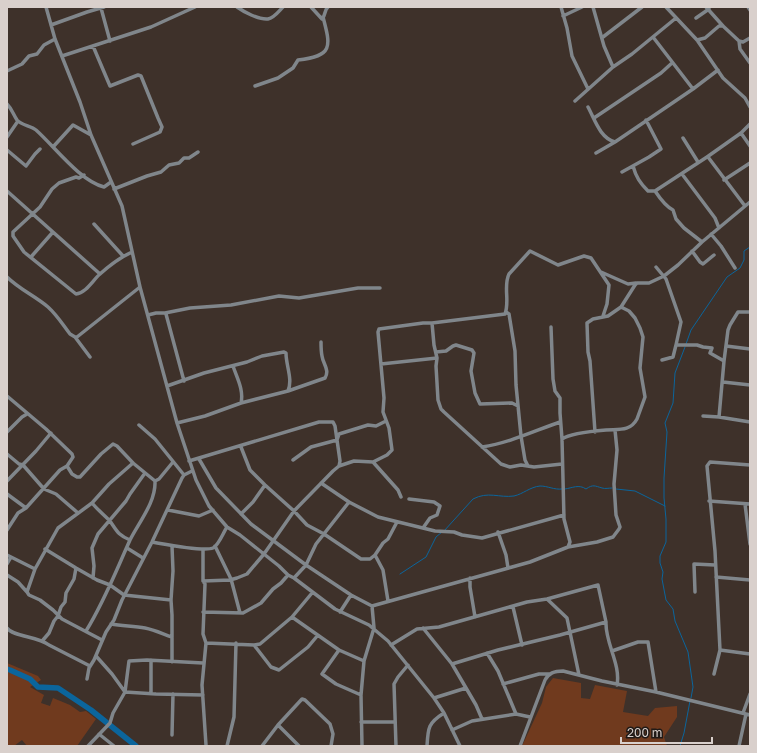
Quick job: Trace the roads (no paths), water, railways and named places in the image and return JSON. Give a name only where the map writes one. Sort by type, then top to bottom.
[{"type":"street","points":[[46,7],[55,39],[80,102],[91,135],[122,206],[140,287],[167,386],[192,471],[202,494],[227,527],[240,535],[288,575],[340,612],[365,622],[374,628],[391,645],[434,698],[444,713],[460,746]]},
{"type":"street","points":[[51,26],[103,7],[110,41]]},
{"type":"street","points":[[62,56],[158,25],[195,7]]},
{"type":"street","points":[[237,7],[252,15],[268,19],[275,16],[283,7]]},
{"type":"street","points":[[311,7],[320,18],[322,19],[323,17]]},
{"type":"street","points":[[255,86],[278,78],[293,68],[298,60],[313,58],[323,53],[328,48],[328,36],[323,17],[328,7]]},
{"type":"street","points":[[560,7],[568,28],[572,56],[588,89]]},
{"type":"street","points":[[564,16],[582,7]]},
{"type":"street","points":[[593,7],[603,37],[604,46],[613,67]]},
{"type":"street","points":[[603,37],[642,7]]},
{"type":"street","points":[[666,7],[697,40],[718,70],[745,98],[750,107]]},
{"type":"street","points":[[696,18],[707,8],[723,26],[741,42]]},
{"type":"street","points":[[575,100],[613,67],[676,18]]},
{"type":"street","points":[[697,40],[705,38],[719,26],[723,26]]},
{"type":"street","points":[[653,37],[692,89]]},
{"type":"street","points":[[741,42],[750,38]]},
{"type":"street","points":[[7,71],[22,64],[29,56],[37,54],[44,45],[55,39]]},
{"type":"street","points":[[741,42],[740,49],[750,63]]},
{"type":"street","points":[[93,46],[110,86],[138,75],[141,76],[161,123],[162,127],[160,132],[133,144]]},
{"type":"street","points":[[594,118],[661,73],[672,63]]},
{"type":"street","points":[[596,153],[616,142],[718,70]]},
{"type":"street","points":[[7,104],[18,121],[36,130],[67,162],[93,184],[104,188],[111,182]]},
{"type":"street","points":[[588,107],[602,134],[610,140],[616,142]]},
{"type":"street","points":[[622,172],[661,149],[646,120]]},
{"type":"street","points":[[7,137],[18,121]]},
{"type":"street","points":[[655,192],[741,133],[750,124]]},
{"type":"street","points":[[53,147],[73,125],[91,135]]},
{"type":"street","points":[[741,133],[750,146]]},
{"type":"street","points":[[683,138],[698,162]]},
{"type":"street","points":[[7,150],[26,166],[40,149]]},
{"type":"street","points":[[114,189],[147,176],[162,172],[169,165],[179,163],[184,158],[189,158],[198,152]]},
{"type":"street","points":[[7,156],[12,154]]},
{"type":"street","points":[[707,157],[745,206]]},
{"type":"street","points":[[724,180],[750,163]]},
{"type":"street","points":[[633,166],[636,177],[644,187],[648,191],[655,192],[662,198],[667,207],[673,210],[676,219],[684,228],[702,242]]},
{"type":"street","points":[[682,174],[715,218],[719,228]]},
{"type":"street","points":[[84,175],[79,178],[59,183],[52,189],[40,207],[14,232],[13,236],[22,249],[76,294],[83,292],[100,274],[123,256],[132,252]]},
{"type":"street","points":[[7,191],[100,274]]},
{"type":"street","points":[[600,272],[628,284],[649,283],[664,276],[750,202]]},
{"type":"street","points":[[94,224],[123,256]]},
{"type":"street","points":[[31,257],[53,232]]},
{"type":"street","points":[[711,234],[721,246],[735,268]]},
{"type":"street","points":[[528,466],[525,460],[521,436],[515,351],[508,314],[506,312],[507,278],[509,274],[530,251],[558,265],[584,256],[591,258],[609,285],[607,304],[603,316]]},
{"type":"street","points":[[692,251],[703,264],[714,255]]},
{"type":"street","points":[[656,267],[664,276],[670,287],[681,322],[673,357],[662,360]]},
{"type":"street","points":[[7,277],[15,285],[32,294],[48,307],[70,334],[75,337],[90,357]]},
{"type":"street","points":[[595,432],[587,323],[593,319],[614,313],[621,307],[631,289],[637,283]]},
{"type":"street","points":[[75,337],[77,337],[140,287]]},
{"type":"street","points":[[148,315],[190,308],[231,305],[279,296],[299,298],[314,294],[325,294],[358,288],[380,288]]},
{"type":"street","points":[[562,439],[568,435],[626,429],[636,422],[645,397],[640,368],[643,334],[635,318],[629,311],[621,307]]},
{"type":"street","points":[[203,581],[231,579],[247,574],[264,554],[294,511],[339,466],[354,461],[373,462],[387,455],[392,450],[383,412],[384,398],[378,330],[423,323],[503,314],[506,312]]},
{"type":"street","points":[[719,417],[724,361],[730,325],[738,312],[750,312]]},
{"type":"street","points":[[165,313],[184,380]]},
{"type":"street","points":[[432,323],[437,358],[438,400],[441,409],[462,430],[505,466],[521,465],[539,467],[562,464]]},
{"type":"street","points":[[551,327],[553,379],[556,391],[560,398],[564,515],[570,542],[568,547]]},
{"type":"street","points":[[178,423],[205,416],[241,403],[288,391],[324,378],[327,370],[322,357],[321,342]]},
{"type":"street","points":[[676,345],[698,344],[703,347],[712,348],[710,353],[724,361]]},
{"type":"street","points":[[436,352],[446,351],[456,345],[472,350],[474,353],[472,374],[475,393],[480,404],[512,403],[518,406]]},
{"type":"street","points":[[726,346],[750,349]]},
{"type":"street","points":[[167,386],[200,374],[233,366],[262,356],[284,352],[286,353],[291,383],[288,391]]},
{"type":"street","points":[[381,364],[437,358]]},
{"type":"street","points":[[233,366],[242,394],[241,403]]},
{"type":"street","points":[[722,382],[750,385]]},
{"type":"street","points":[[7,396],[72,454],[72,458],[67,466],[60,470],[26,508],[18,513],[7,530]]},
{"type":"street","points":[[7,432],[27,414]]},
{"type":"street","points":[[703,416],[750,422]]},
{"type":"street","points":[[337,440],[339,434],[368,426],[376,426],[386,420]]},
{"type":"street","points":[[189,461],[241,447],[277,434],[322,422],[333,422],[335,424],[340,461],[339,466]]},
{"type":"street","points":[[482,446],[491,445],[521,436],[560,422]]},
{"type":"street","points":[[139,425],[152,436],[184,475]]},
{"type":"street","points":[[199,459],[216,488],[251,524],[306,565],[351,595],[372,606],[530,562],[568,547],[613,537],[620,527],[616,512],[614,484],[617,450],[614,430]]},
{"type":"street","points":[[7,481],[50,434]]},
{"type":"street","points":[[293,460],[311,447],[337,440]]},
{"type":"street","points":[[67,466],[74,475],[77,477],[80,476],[112,444],[117,446],[133,463],[155,481]]},
{"type":"street","points":[[241,447],[250,470],[265,485],[307,524],[361,559],[370,559],[375,555],[383,542],[388,539],[397,522]]},
{"type":"street","points":[[7,454],[18,464],[23,465],[44,489],[56,494],[78,513]]},
{"type":"street","points":[[86,631],[100,608],[130,540],[152,497],[155,481],[159,479],[173,462]]},
{"type":"street","points":[[373,462],[398,490],[401,497]]},
{"type":"street","points":[[714,674],[720,650],[716,577],[706,466],[710,462],[750,465]]},
{"type":"street","points":[[27,592],[35,569],[58,528],[92,503],[109,484],[133,463]]},
{"type":"street","points":[[87,679],[90,666],[96,656],[102,640],[168,510],[184,475],[192,471]]},
{"type":"street","points":[[93,578],[94,566],[92,548],[98,534],[110,522],[145,473]]},
{"type":"street","points":[[321,483],[349,502],[378,517],[435,531],[454,532],[477,538],[482,538],[498,532],[564,515]]},
{"type":"street","points":[[241,514],[253,502],[265,485]]},
{"type":"street","points":[[7,494],[26,508]]},
{"type":"street","points":[[409,499],[434,502],[440,506],[437,515],[430,518],[423,528]]},
{"type":"street","points":[[709,501],[748,504],[750,544]]},
{"type":"street","points":[[294,578],[306,565],[324,534],[349,502]]},
{"type":"street","points":[[92,503],[122,537],[130,540]]},
{"type":"street","points":[[168,510],[198,516],[213,510]]},
{"type":"street","points":[[152,542],[172,546],[203,549],[211,548],[215,546],[227,527]]},
{"type":"street","points":[[498,532],[506,555],[508,568]]},
{"type":"street","points":[[172,546],[172,662]]},
{"type":"street","points":[[215,546],[231,579],[240,613]]},
{"type":"street","points":[[127,548],[143,558]]},
{"type":"street","points":[[45,549],[93,578],[110,585],[124,595],[171,600]]},
{"type":"street","points":[[203,549],[203,581],[205,584],[203,634],[206,643],[203,663],[202,695],[206,745]]},
{"type":"street","points":[[375,555],[383,570],[388,601]]},
{"type":"street","points":[[7,564],[9,556],[35,569]]},
{"type":"street","points":[[695,592],[694,564],[715,565]]},
{"type":"street","points":[[43,640],[49,633],[61,607],[65,602],[67,590],[74,579],[76,568]]},
{"type":"street","points":[[7,575],[18,582],[29,595],[40,600],[58,616],[102,640]]},
{"type":"street","points":[[203,612],[240,613],[253,608],[261,603],[273,589],[282,583],[288,575]]},
{"type":"street","points":[[716,577],[750,580]]},
{"type":"street","points":[[470,578],[475,617]]},
{"type":"street","points":[[391,645],[412,631],[439,626],[527,602],[547,599],[598,585],[606,622],[606,634],[618,676],[617,685]]},
{"type":"street","points":[[206,643],[260,644],[292,617],[312,593]]},
{"type":"street","points":[[340,612],[351,595]]},
{"type":"street","points":[[547,599],[565,615],[570,631],[579,675]]},
{"type":"street","points":[[362,746],[361,695],[364,661],[374,628],[372,606]]},
{"type":"street","points":[[513,607],[522,645]]},
{"type":"street","points":[[292,617],[339,650],[364,661]]},
{"type":"street","points":[[452,664],[487,653],[606,622]]},
{"type":"street","points":[[111,624],[143,628],[157,631],[172,637]]},
{"type":"street","points":[[7,628],[12,632],[43,640],[49,645],[90,666]]},
{"type":"street","points":[[423,628],[452,664],[476,705],[482,719]]},
{"type":"street","points":[[254,645],[271,667],[279,670],[308,647],[318,636]]},
{"type":"street","points":[[612,651],[638,642],[648,642],[656,692]]},
{"type":"street","points":[[227,746],[234,717],[236,644]]},
{"type":"street","points":[[339,650],[322,674],[336,684],[361,695]]},
{"type":"street","points":[[720,650],[750,654]]},
{"type":"street","points":[[487,653],[498,671],[516,714]]},
{"type":"street","points":[[96,656],[125,692],[202,695]]},
{"type":"street","points":[[88,746],[110,723],[113,713],[125,692],[129,661],[152,660],[203,663]]},
{"type":"street","points":[[151,694],[152,660]]},
{"type":"street","points":[[396,746],[394,722],[394,684],[404,670],[409,667]]},
{"type":"street","points":[[520,746],[545,680],[550,674],[562,670],[617,685],[656,692],[746,714]]},
{"type":"street","points":[[503,684],[539,674],[550,674]]},
{"type":"street","points":[[434,698],[466,688]]},
{"type":"street","points":[[172,736],[173,694]]},
{"type":"street","points":[[739,746],[750,694]]},
{"type":"street","points":[[262,746],[278,725],[299,701],[302,700],[305,700],[330,724],[333,734],[331,746]]},
{"type":"street","points":[[427,746],[430,726],[444,713]]},
{"type":"street","points":[[452,730],[472,721],[482,719],[516,714],[530,717]]},
{"type":"street","points":[[361,722],[394,722]]},
{"type":"street","points":[[278,725],[300,746]]},
{"type":"street","points":[[99,734],[114,746]]},
{"type":"waterway","points":[[686,344],[691,330],[727,277],[740,268],[744,260],[744,251],[750,247]]},
{"type":"waterway","points":[[685,347],[675,373],[673,403],[665,423],[667,432],[664,478],[666,542],[660,556],[660,563],[663,572],[662,579],[666,600],[673,609],[675,621],[688,652],[693,687],[691,698]]},
{"type":"waterway","points":[[444,531],[473,499],[478,497],[484,495],[514,496],[540,486],[562,489]]},
{"type":"waterway","points":[[565,489],[578,487],[586,489],[590,486],[612,488]]},
{"type":"waterway","points":[[616,489],[635,491],[665,506]]},
{"type":"waterway","points":[[400,574],[426,557],[436,537],[442,532]]},
{"type":"waterway","points":[[7,669],[30,679],[38,687],[58,688],[91,710],[136,746]]},
{"type":"waterway","points":[[680,746],[690,701]]}]
